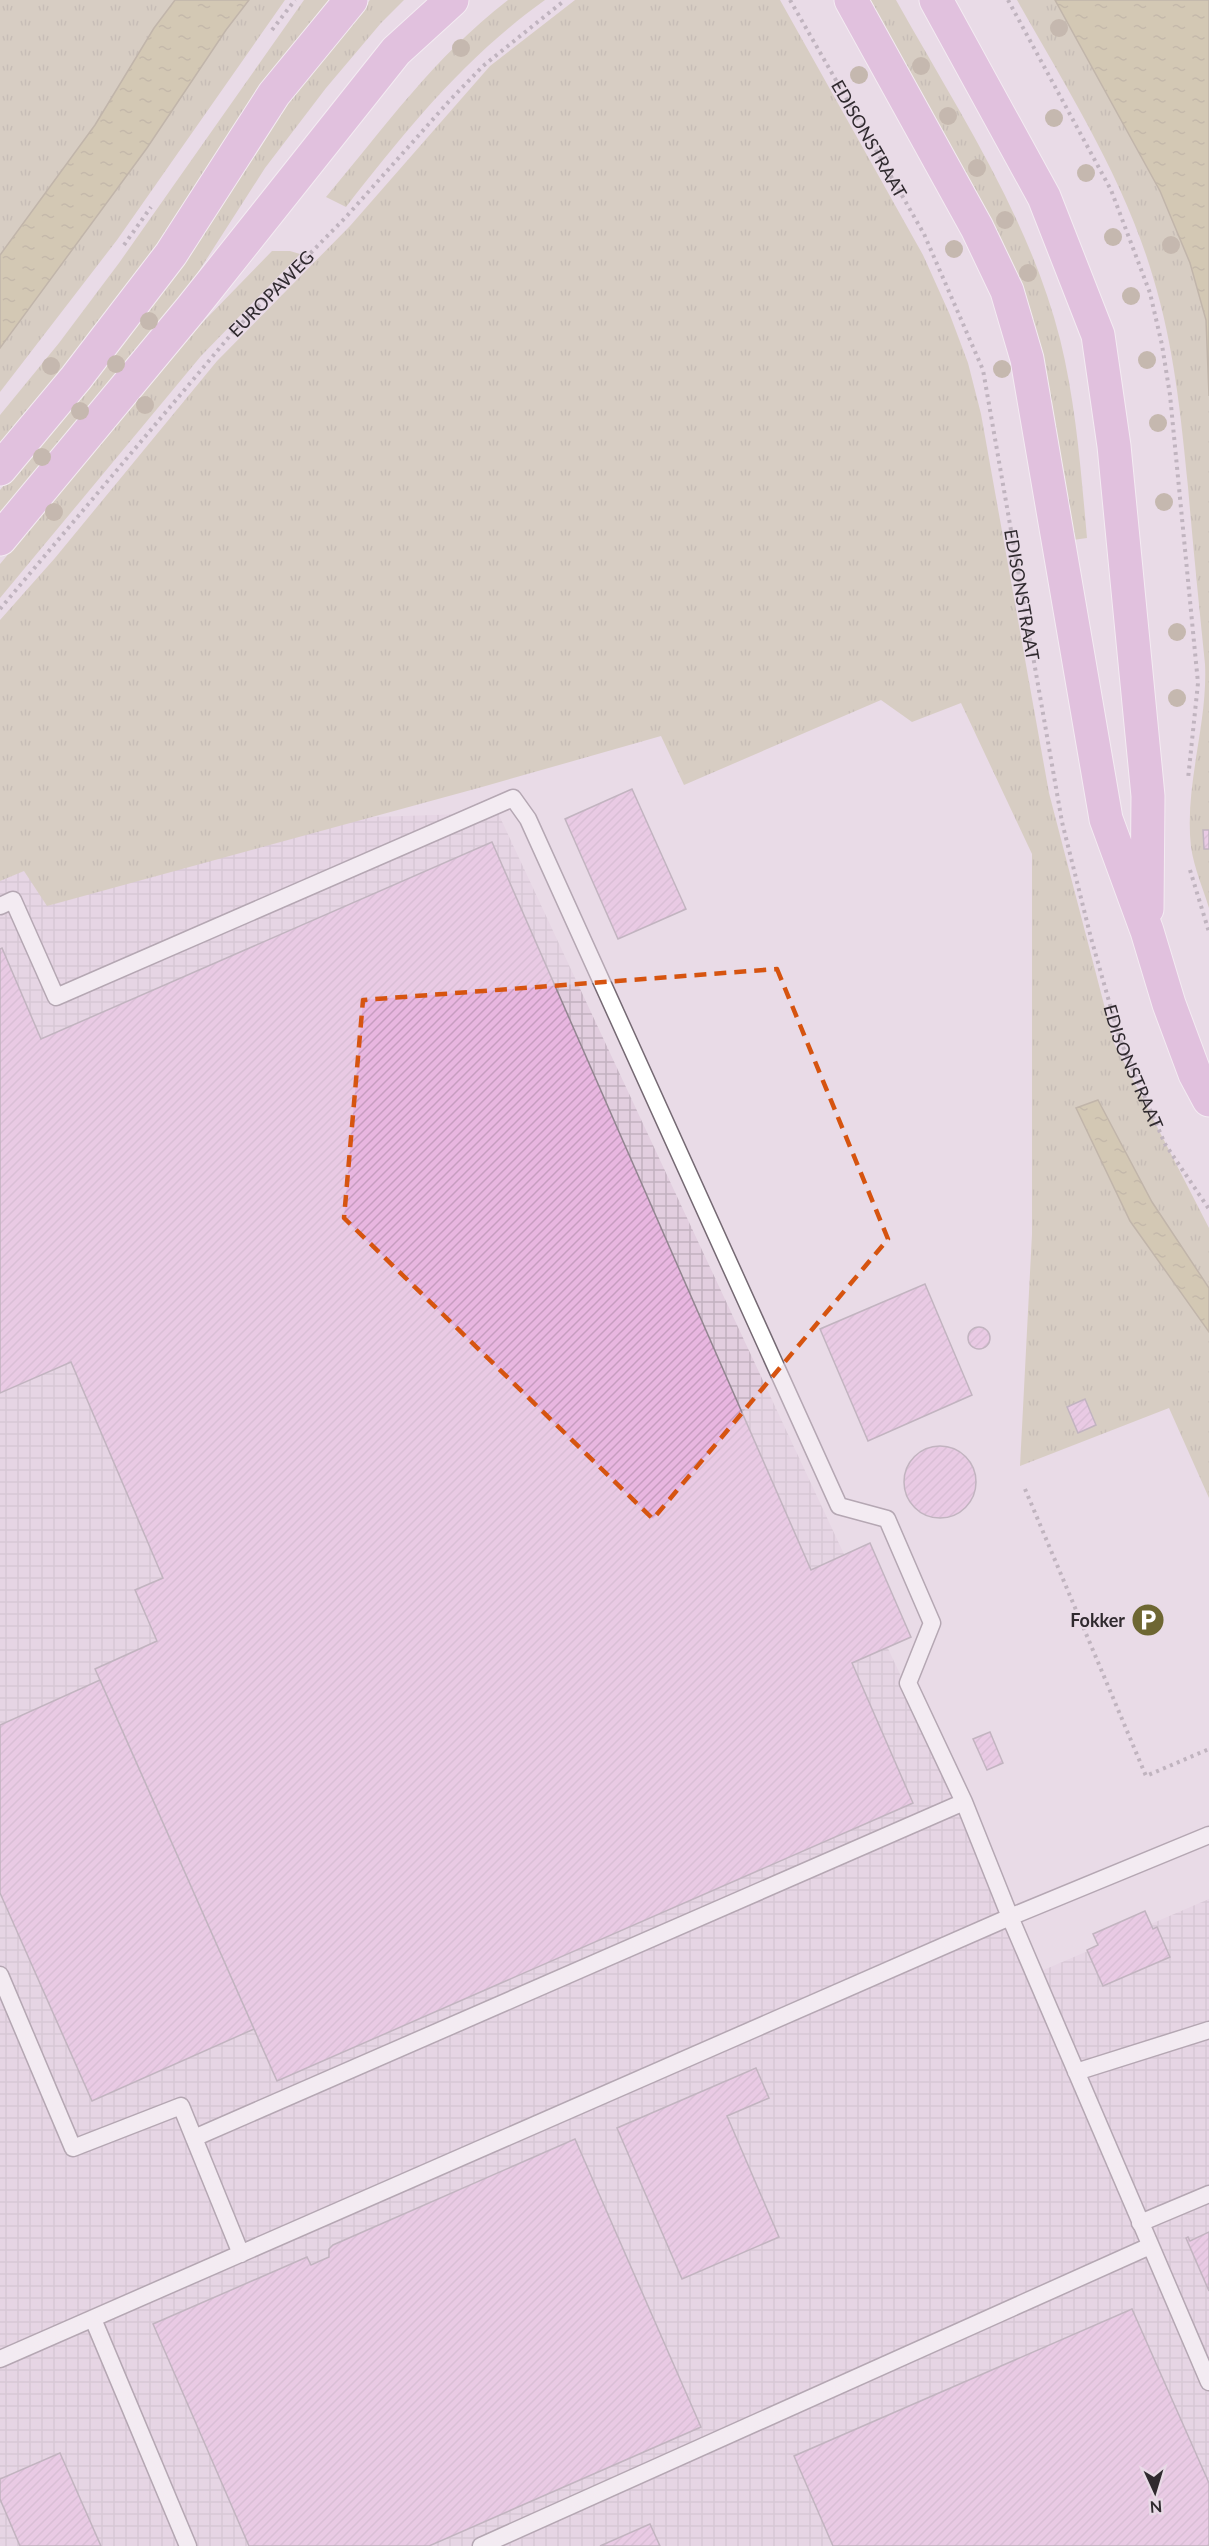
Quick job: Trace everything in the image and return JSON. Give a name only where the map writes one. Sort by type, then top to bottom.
[{"type":"main road","points":[[0,469],[76,378],[171,254],[274,94],[351,0]]},
{"type":"main road","points":[[0,539],[191,309],[396,51],[452,0]]},
{"type":"main road","points":[[851,0],[977,228],[1007,291],[1027,358],[1106,819],[1147,931],[1173,1014],[1195,1074],[1209,1100]]},
{"type":"main road","points":[[936,0],[1044,197],[1098,334],[1114,446],[1148,796],[1147,931]]},
{"type":"lane","points":[[0,906],[13,900],[56,997],[513,798],[528,819],[839,1506],[886,1519],[932,1623],[908,1683],[964,1802],[1010,1917],[1209,2382]]},
{"type":"lane","points":[[194,2138],[964,1802]]},
{"type":"lane","points":[[0,2360],[1010,1917],[1209,1835]]},
{"type":"lane","points":[[0,1975],[73,2148],[181,2106],[241,2254]]},
{"type":"lane","points":[[1076,2072],[1209,2030]]},
{"type":"lane","points":[[1140,2223],[1209,2194]]},
{"type":"lane","points":[[481,2546],[1150,2246]]},
{"type":"lane","points":[[93,2319],[188,2546]]},
{"type":"path","points":[[267,37],[295,0]]},
{"type":"path","name":"EUROPAWEG","points":[[0,609],[234,331],[346,217],[483,66],[565,0]]},
{"type":"path","name":"EDISONSTRAAT","points":[[790,0],[924,234],[983,370],[1062,822],[1091,938],[1120,1040],[1165,1144],[1209,1209]]},
{"type":"path","points":[[119,253],[157,198]]},
{"type":"path","points":[[1025,1489],[1146,1776],[1209,1749]]},
{"type":"highlighted area","points":[[777,969],[888,1239],[653,1519],[344,1218],[363,1000]]},
{"type":"shaded area","points":[[498,813],[1039,1972],[1209,1899],[1209,2546],[0,2546],[0,829]]},
{"type":"green space","points":[[0,0],[175,0],[154,28],[95,125],[0,255]]},
{"type":"green space","points":[[249,0],[285,0],[117,240],[0,392],[0,348],[147,148],[226,30]]},
{"type":"green space","points":[[304,0],[335,0],[141,271],[0,451],[0,415],[59,343],[119,263]]},
{"type":"green space","points":[[370,0],[404,0],[381,23],[326,88],[265,168],[188,288],[0,526],[0,490],[21,465],[333,41]]},
{"type":"green space","points":[[508,0],[545,0],[488,46],[438,96],[346,207],[326,197],[433,69],[481,22]]},
{"type":"green space","points":[[575,0],[780,0],[923,255],[950,315],[968,363],[981,414],[1049,793],[1114,1043],[1209,1228],[1209,1498],[1169,1408],[1020,1466],[1032,1234],[1032,854],[961,703],[912,722],[881,700],[684,785],[661,736],[47,906],[24,871],[0,881],[0,620],[55,558],[217,361],[350,226],[490,66]]},
{"type":"green space","points":[[869,0],[896,0],[967,123],[1011,207],[1030,250],[1047,294],[1066,363],[1077,438],[1087,538],[1073,540],[1015,274],[991,219]]},
{"type":"green space","points":[[1017,0],[1055,0],[1160,191],[1190,263],[1206,320],[1209,396],[1209,908],[1192,855],[1190,824],[1193,778],[1203,710],[1205,664],[1183,434],[1166,329],[1153,277],[1127,204],[1093,135]]},
{"type":"green space","points":[[272,251],[290,251],[300,254],[201,356],[0,598],[0,564],[201,324]]},
{"type":"water","points":[[175,0],[249,0],[226,30],[147,148],[0,348],[0,255],[95,125],[154,28]]},
{"type":"water","points":[[1055,0],[1209,0],[1209,396],[1206,320],[1190,263],[1160,191]]},
{"type":"water","points":[[1098,1100],[1152,1202],[1209,1288],[1209,1332],[1130,1221],[1076,1108]]},
{"type":"building","points":[[632,789],[686,909],[618,939],[565,819]]},
{"type":"building","points":[[1203,830],[1209,830],[1209,849],[1204,849]]},
{"type":"building","points":[[492,842],[811,1570],[870,1543],[911,1637],[852,1663],[913,1803],[277,2081],[95,1669],[157,1641],[135,1590],[163,1578],[71,1362],[0,1393],[0,949],[2,948],[41,1039]]},
{"type":"building","points":[[925,1284],[972,1395],[868,1441],[820,1329]]},
{"type":"building","points":[[975,1327],[983,1327],[990,1334],[990,1342],[983,1349],[975,1349],[968,1342],[968,1334]]},
{"type":"building","points":[[1085,1399],[1096,1425],[1078,1433],[1067,1407]]},
{"type":"building","points":[[940,1446],[960,1452],[970,1462],[976,1482],[970,1502],[960,1512],[940,1518],[920,1512],[910,1502],[904,1482],[910,1462],[920,1452]]},
{"type":"building","points":[[100,1680],[254,2029],[92,2101],[0,1893],[0,1725]]},
{"type":"building","points":[[990,1732],[1003,1763],[987,1770],[973,1739]]},
{"type":"building","points":[[1145,1911],[1153,1929],[1157,1927],[1170,1957],[1103,1986],[1087,1950],[1098,1945],[1093,1934]]},
{"type":"building","points":[[756,2068],[769,2098],[727,2116],[779,2237],[682,2279],[617,2128]]},
{"type":"building","points":[[575,2139],[701,2427],[429,2546],[249,2546],[153,2324],[307,2257],[311,2265],[329,2257],[329,2249],[333,2245]]},
{"type":"building","points":[[1209,2232],[1209,2291],[1186,2238],[1188,2237],[1190,2241]]},
{"type":"building","points":[[1132,2309],[1209,2483],[1209,2546],[833,2546],[794,2456]]},
{"type":"building","points":[[60,2453],[101,2546],[20,2546],[0,2499],[0,2479]]},
{"type":"building","points":[[650,2524],[660,2546],[600,2546]]},
{"type":"place","name":"Fokker","points":[[1148,1620]]}]
